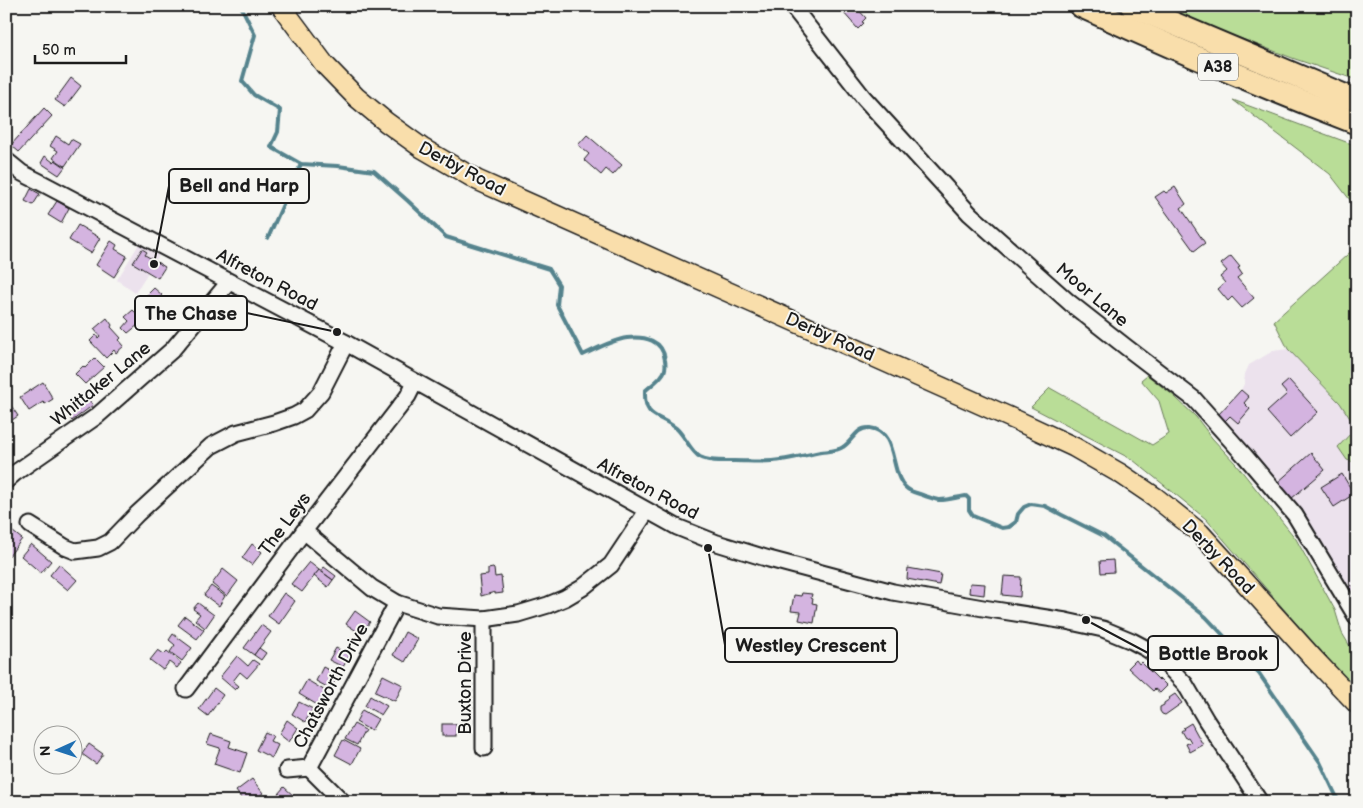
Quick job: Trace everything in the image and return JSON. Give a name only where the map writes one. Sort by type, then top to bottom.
[{"type":"highway","name":"A38","points":[[1081,6],[1279,92],[1357,123]]},
{"type":"highway","name":"A38","points":[[1132,6],[1345,96],[1357,99]]},
{"type":"main road","name":"Derby Road","points":[[280,6],[325,65],[356,97],[422,148],[477,180],[1026,424],[1074,446],[1120,474],[1155,497],[1200,533],[1357,704]]},
{"type":"street","name":"Moor Lane","points":[[792,6],[864,98],[970,214],[1070,302],[1194,399],[1295,515],[1357,618]]},
{"type":"street","name":"Alfreton Road","points":[[6,160],[22,173],[346,343],[676,527],[717,543],[769,559],[893,592],[1066,621],[1103,629],[1132,641],[1163,661],[1185,684],[1206,720],[1260,802]]},
{"type":"street","name":"Whittaker Lane","points":[[6,481],[97,416],[172,350],[229,282]]},
{"type":"street","points":[[30,525],[64,548],[75,550],[98,548],[110,542],[137,514],[211,446],[236,434],[274,423],[305,410],[322,392],[346,343]]},
{"type":"street","name":"The Leys","points":[[186,689],[304,530],[408,396],[415,382]]},
{"type":"street","points":[[304,530],[372,588],[397,602],[438,616],[484,618],[518,614],[548,605],[582,588],[612,564],[647,511]]},
{"type":"street","name":"Chatsworth Drive","points":[[287,770],[309,768],[397,602]]},
{"type":"street","name":"Buxton Drive","points":[[484,618],[484,748]]},
{"type":"street","points":[[309,768],[343,802]]},
{"type":"shaded area","points":[[139,244],[159,255],[135,293],[117,280]]},
{"type":"shaded area","points":[[1288,349],[1340,403],[1353,423],[1347,460],[1357,463],[1357,612],[1343,586],[1338,570],[1310,522],[1218,415],[1241,390],[1249,365],[1273,351]]},
{"type":"green space","points":[[1155,6],[1357,6],[1357,80],[1295,59]]},
{"type":"green space","points":[[1233,100],[1357,146],[1357,209],[1330,174]]},
{"type":"green space","points":[[1357,246],[1357,463],[1347,460],[1338,447],[1352,432],[1353,423],[1340,403],[1288,349],[1274,321]]},
{"type":"green space","points":[[1147,375],[1174,396],[1196,417],[1296,539],[1335,610],[1342,633],[1357,658],[1357,694],[1206,519],[1133,460],[1031,407],[1050,388],[1152,445],[1169,434],[1159,401],[1141,380]]},
{"type":"building","points":[[847,6],[855,6],[866,18],[858,29],[842,11]]},
{"type":"building","points":[[71,78],[81,86],[65,107],[55,100]]},
{"type":"building","points":[[44,108],[52,116],[19,152],[11,145]]},
{"type":"building","points":[[587,135],[622,165],[613,175],[606,169],[601,175],[584,160],[589,154],[578,145]]},
{"type":"building","points":[[56,136],[68,144],[71,139],[80,144],[65,166],[53,158],[58,151],[50,146]]},
{"type":"building","points":[[45,156],[65,167],[59,175],[41,163]]},
{"type":"building","points":[[1175,187],[1186,204],[1181,208],[1205,243],[1194,251],[1155,197]]},
{"type":"building","points":[[31,189],[40,194],[33,205],[25,201]]},
{"type":"building","points":[[57,201],[69,208],[61,223],[48,215]]},
{"type":"building","points":[[78,225],[100,238],[91,253],[69,240]]},
{"type":"building","points":[[111,241],[117,245],[115,249],[127,256],[114,277],[96,265]]},
{"type":"building","points":[[142,249],[147,252],[145,255],[165,267],[158,278],[133,263]]},
{"type":"building","points":[[1231,256],[1240,267],[1238,268],[1242,274],[1237,278],[1254,298],[1242,308],[1232,297],[1228,301],[1218,289],[1225,283],[1220,277],[1227,271],[1221,264]]},
{"type":"building","points":[[154,288],[162,295],[159,298],[166,305],[142,329],[138,325],[128,333],[123,328],[129,321],[125,317],[133,310],[137,314],[151,300],[146,296]]},
{"type":"building","points":[[107,318],[112,325],[111,327],[121,338],[119,340],[124,346],[116,353],[114,350],[106,358],[90,341],[96,335],[98,338],[100,336],[94,329]]},
{"type":"building","points":[[95,358],[104,367],[85,384],[75,374],[83,366],[85,368]]},
{"type":"building","points":[[1289,380],[1318,412],[1290,438],[1267,412],[1287,394],[1281,387]]},
{"type":"building","points":[[43,382],[53,399],[45,404],[43,402],[29,411],[20,397]]},
{"type":"building","points":[[1241,390],[1249,397],[1244,403],[1250,409],[1238,423],[1230,416],[1225,421],[1218,415]]},
{"type":"building","points":[[85,395],[93,405],[72,421],[64,410]]},
{"type":"building","points":[[8,401],[18,416],[6,424],[6,402]]},
{"type":"building","points":[[1311,453],[1325,470],[1291,499],[1277,483]]},
{"type":"building","points":[[1342,474],[1354,494],[1334,507],[1321,487]]},
{"type":"building","points":[[8,528],[22,539],[9,556],[6,553],[6,530]]},
{"type":"building","points":[[31,544],[51,561],[41,573],[21,556]]},
{"type":"building","points":[[252,544],[262,552],[252,565],[242,558]]},
{"type":"building","points":[[1113,560],[1114,572],[1101,573],[1100,561]]},
{"type":"building","points":[[309,562],[319,570],[302,592],[291,584]]},
{"type":"building","points":[[59,564],[77,580],[68,590],[50,575]]},
{"type":"building","points":[[324,567],[336,576],[333,580],[321,571]]},
{"type":"building","points":[[493,568],[495,577],[501,576],[503,593],[495,594],[495,592],[481,596],[479,576],[488,575],[488,569]]},
{"type":"building","points":[[908,568],[941,574],[939,585],[907,579]]},
{"type":"building","points":[[223,569],[238,581],[227,596],[212,584]]},
{"type":"building","points":[[319,570],[333,580],[328,587],[314,576]]},
{"type":"building","points":[[1004,576],[1021,577],[1020,597],[1002,595]]},
{"type":"building","points":[[970,583],[985,584],[984,595],[969,593]]},
{"type":"building","points":[[1352,585],[1357,592],[1357,612],[1345,590]]},
{"type":"building","points":[[211,586],[225,596],[219,606],[204,595]]},
{"type":"building","points":[[284,593],[295,601],[279,624],[268,616]]},
{"type":"building","points":[[802,593],[812,594],[812,603],[817,604],[814,623],[799,620],[801,612],[791,611],[794,595],[801,596]]},
{"type":"building","points":[[198,603],[214,615],[205,628],[195,620],[200,614],[193,609]]},
{"type":"building","points":[[355,611],[370,622],[361,634],[346,624]]},
{"type":"building","points":[[185,616],[204,630],[197,639],[178,625]]},
{"type":"building","points":[[261,625],[271,632],[254,655],[244,648]]},
{"type":"building","points":[[405,632],[418,639],[405,662],[393,655]]},
{"type":"building","points":[[173,634],[192,648],[182,661],[170,652],[175,645],[169,640]]},
{"type":"building","points":[[259,648],[266,653],[261,660],[254,655]]},
{"type":"building","points":[[336,648],[350,655],[343,667],[329,660]]},
{"type":"building","points":[[158,650],[164,654],[167,651],[181,663],[177,668],[169,662],[163,670],[150,660]]},
{"type":"building","points":[[237,656],[248,666],[253,660],[259,664],[247,678],[240,672],[233,681],[239,686],[235,690],[220,677]]},
{"type":"building","points":[[1136,660],[1139,664],[1141,662],[1167,686],[1160,693],[1155,689],[1153,691],[1128,668]]},
{"type":"building","points":[[323,667],[338,675],[331,689],[316,681]]},
{"type":"building","points":[[383,675],[403,685],[395,701],[375,692]]},
{"type":"building","points":[[307,680],[327,692],[319,706],[299,694]]},
{"type":"building","points":[[214,688],[223,695],[208,716],[199,709]]},
{"type":"building","points":[[1175,694],[1182,703],[1165,715],[1162,714],[1160,707]]},
{"type":"building","points":[[370,696],[387,706],[381,715],[365,706]]},
{"type":"building","points":[[299,702],[313,709],[305,722],[292,714]]},
{"type":"building","points":[[362,710],[378,719],[371,731],[356,722]]},
{"type":"building","points":[[287,720],[298,728],[289,742],[279,734]]},
{"type":"building","points":[[1191,723],[1203,745],[1190,752],[1186,744],[1191,742],[1188,737],[1185,738],[1181,731]]},
{"type":"building","points":[[354,724],[365,730],[357,745],[345,739]]},
{"type":"building","points":[[442,724],[456,724],[456,736],[442,736]]},
{"type":"building","points":[[265,732],[273,736],[270,741],[278,745],[272,758],[256,750]]},
{"type":"building","points":[[211,734],[231,741],[229,747],[247,753],[240,773],[214,764],[220,748],[207,744]]},
{"type":"building","points":[[343,740],[360,749],[352,764],[335,755]]},
{"type":"building","points":[[89,744],[103,754],[96,764],[82,754]]},
{"type":"building","points":[[252,779],[263,793],[252,802],[244,802],[236,791]]},
{"type":"building","points":[[284,787],[295,797],[291,802],[271,802]]},
{"type":"waterway","points":[[241,6],[255,35],[242,81],[254,95],[280,110],[278,132],[271,147],[301,164],[338,166],[374,171],[446,237],[549,269],[559,285],[557,305],[583,355],[627,338],[646,339],[657,344],[664,353],[665,368],[660,377],[645,391],[647,407],[653,415],[676,428],[700,457],[721,461],[784,460],[833,451],[841,448],[861,430],[870,428],[880,431],[886,438],[899,477],[911,491],[938,500],[966,496],[969,499],[969,510],[973,516],[1002,528],[1009,527],[1016,522],[1018,514],[1024,507],[1031,504],[1045,506],[1104,536],[1206,617],[1258,672],[1320,762],[1339,802]]},
{"type":"waterway","points":[[268,238],[301,164]]},
{"type":"place","name":"Bell and Harp","points":[[154,264]]},
{"type":"place","name":"The Chase","points":[[337,332]]},
{"type":"place","name":"Westley Crescent","points":[[708,548]]},
{"type":"place","name":"Bottle Brook","points":[[1086,620]]}]
